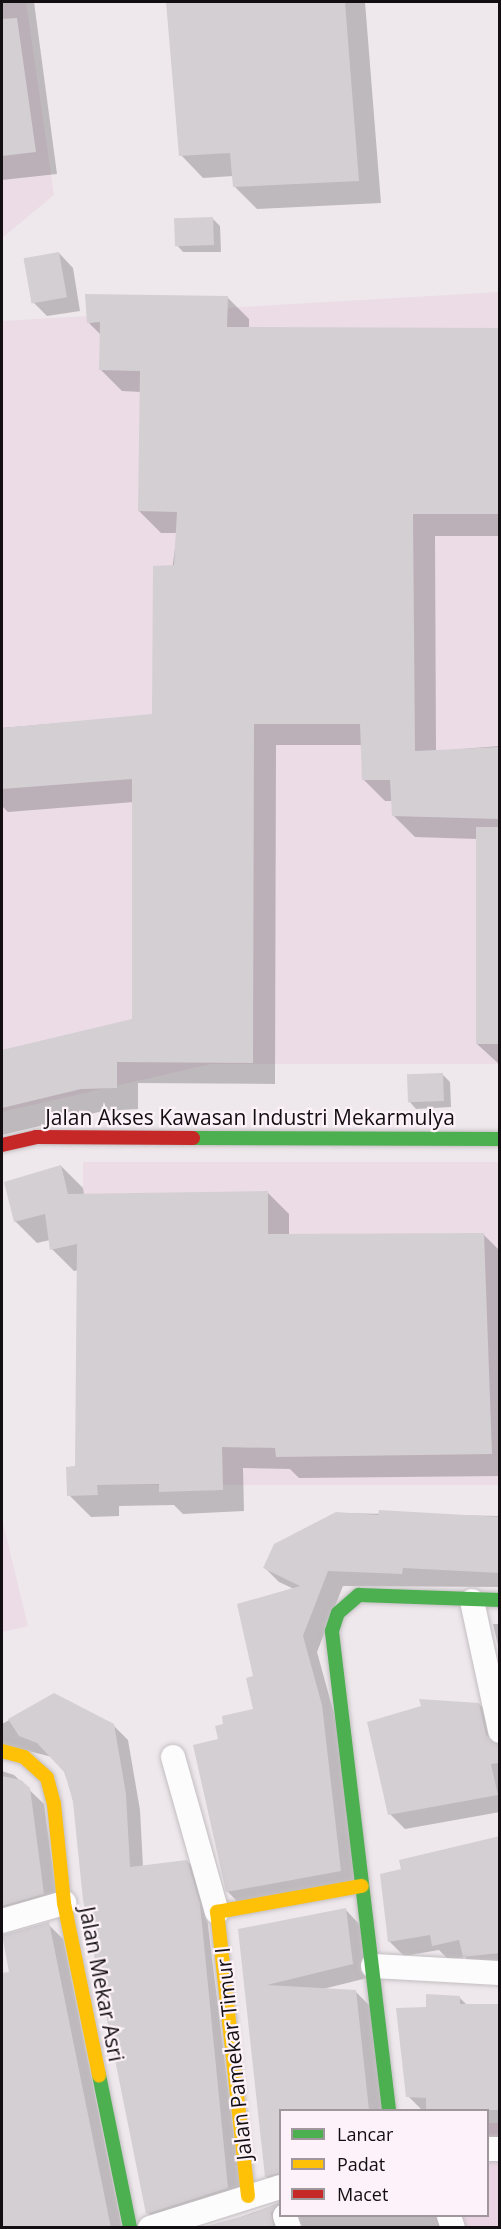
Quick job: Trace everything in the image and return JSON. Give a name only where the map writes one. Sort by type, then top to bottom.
[{"type":"street","name":"Jalan Akses Kawasan Industri Mekarmulya","points":[[2,1145],[36,1137],[500,1139]]},
{"type":"street","points":[[389,2109],[332,1631],[338,1613],[359,1595],[472,1601],[500,1600]]},
{"type":"street","points":[[472,1601],[500,1731]]},
{"type":"street","name":"Jalan Mekar Asri","points":[[2,1751],[24,1757],[47,1778],[54,1804],[64,1903],[130,2228]]},
{"type":"street","name":"Jalan Pamekar Timur I","points":[[174,1757],[217,1912],[248,2196]]},
{"type":"street","points":[[217,1912],[248,1909],[362,1886]]},
{"type":"street","points":[[2,1921],[64,1903]]},
{"type":"street","points":[[373,1966],[500,1973]]},
{"type":"street","points":[[150,2228],[248,2196],[279,2192]]},
{"type":"shaded area","points":[[2,2],[26,2],[54,195],[2,238]]},
{"type":"shaded area","points":[[499,292],[499,1064],[211,1064],[2,1112],[2,321]]},
{"type":"shaded area","points":[[83,1162],[499,1162],[499,1485],[83,1485]]},
{"type":"shaded area","points":[[2,1519],[28,1626],[2,1632]]},
{"type":"shaded area","points":[[489,2123],[499,2123],[499,2227],[438,2227],[434,2217],[489,2217]]},
{"type":"building","points":[[166,2],[345,2],[359,181],[233,187],[230,153],[179,156]]},
{"type":"building","points":[[17,18],[36,152],[2,156],[2,19]]},
{"type":"building","points":[[213,217],[214,245],[175,246],[174,218]]},
{"type":"building","points":[[59,252],[67,297],[32,304],[24,258]]},
{"type":"building","points":[[85,294],[228,296],[227,327],[500,328],[500,514],[413,514],[415,751],[500,747],[500,819],[392,816],[390,780],[362,780],[360,724],[254,724],[253,1063],[117,1062],[117,1088],[81,1089],[2,1108],[2,1050],[132,1019],[132,779],[2,789],[2,728],[152,714],[153,566],[174,565],[177,512],[138,511],[140,371],[99,370],[100,322],[87,323]]},
{"type":"building","points":[[476,827],[500,827],[500,1044],[476,1044]]},
{"type":"building","points":[[443,1073],[444,1101],[408,1102],[407,1074]]},
{"type":"building","points":[[61,1165],[68,1194],[268,1191],[268,1234],[484,1233],[492,1454],[276,1457],[275,1448],[222,1447],[223,1490],[159,1492],[159,1484],[97,1485],[98,1495],[67,1496],[66,1467],[75,1466],[77,1244],[50,1250],[45,1214],[14,1222],[4,1182]]},
{"type":"building","points":[[379,1510],[500,1517],[500,1573],[403,1568],[402,1574],[328,1571],[303,1636],[322,1705],[341,1871],[226,1892],[193,1745],[218,1739],[215,1726],[223,1724],[222,1716],[253,1709],[246,1678],[253,1676],[237,1604],[300,1586],[263,1568],[274,1544],[336,1512],[378,1515]]},
{"type":"building","points":[[54,1693],[114,1724],[126,1794],[130,1867],[187,1860],[200,1904],[228,2188],[146,2214],[83,1900],[73,1802],[65,1773],[37,1743],[19,1736],[8,1719]]},
{"type":"building","points":[[419,1699],[479,1703],[486,1735],[500,1745],[500,1763],[491,1764],[498,1795],[388,1815],[367,1722],[421,1706]]},
{"type":"building","points":[[2,1776],[21,1780],[30,1788],[44,1894],[2,1906]]},
{"type":"building","points":[[500,1836],[500,1953],[463,1957],[459,1940],[432,1946],[430,1935],[388,1942],[380,1874],[401,1869],[399,1860]]},
{"type":"building","points":[[346,1908],[353,1964],[267,1985],[356,1990],[369,2109],[279,2109],[279,2173],[265,2177],[238,1929]]},
{"type":"building","points":[[49,1922],[111,2228],[2,2228],[2,1973],[9,1972],[2,1935]]},
{"type":"building","points":[[426,1994],[460,1996],[460,2004],[500,2004],[500,2110],[426,2109],[426,2098],[406,2097],[396,2008],[426,2007]]},
{"type":"building","points":[[279,2202],[271,2213],[274,2228],[199,2228],[251,2214]]},
{"type":"traffic: fast","points":[[193,1138],[500,1139]]},
{"type":"traffic: fast","points":[[389,2109],[332,1631],[338,1613],[359,1595],[500,1600]]},
{"type":"traffic: fast","points":[[99,2075],[130,2228]]},
{"type":"traffic: slow","points":[[2,1751],[24,1757],[47,1778],[54,1804],[64,1903],[99,2075]]},
{"type":"traffic: slow","points":[[248,2196],[217,1912],[362,1886]]},
{"type":"traffic: jam","points":[[2,1145],[36,1137],[193,1138]]}]
